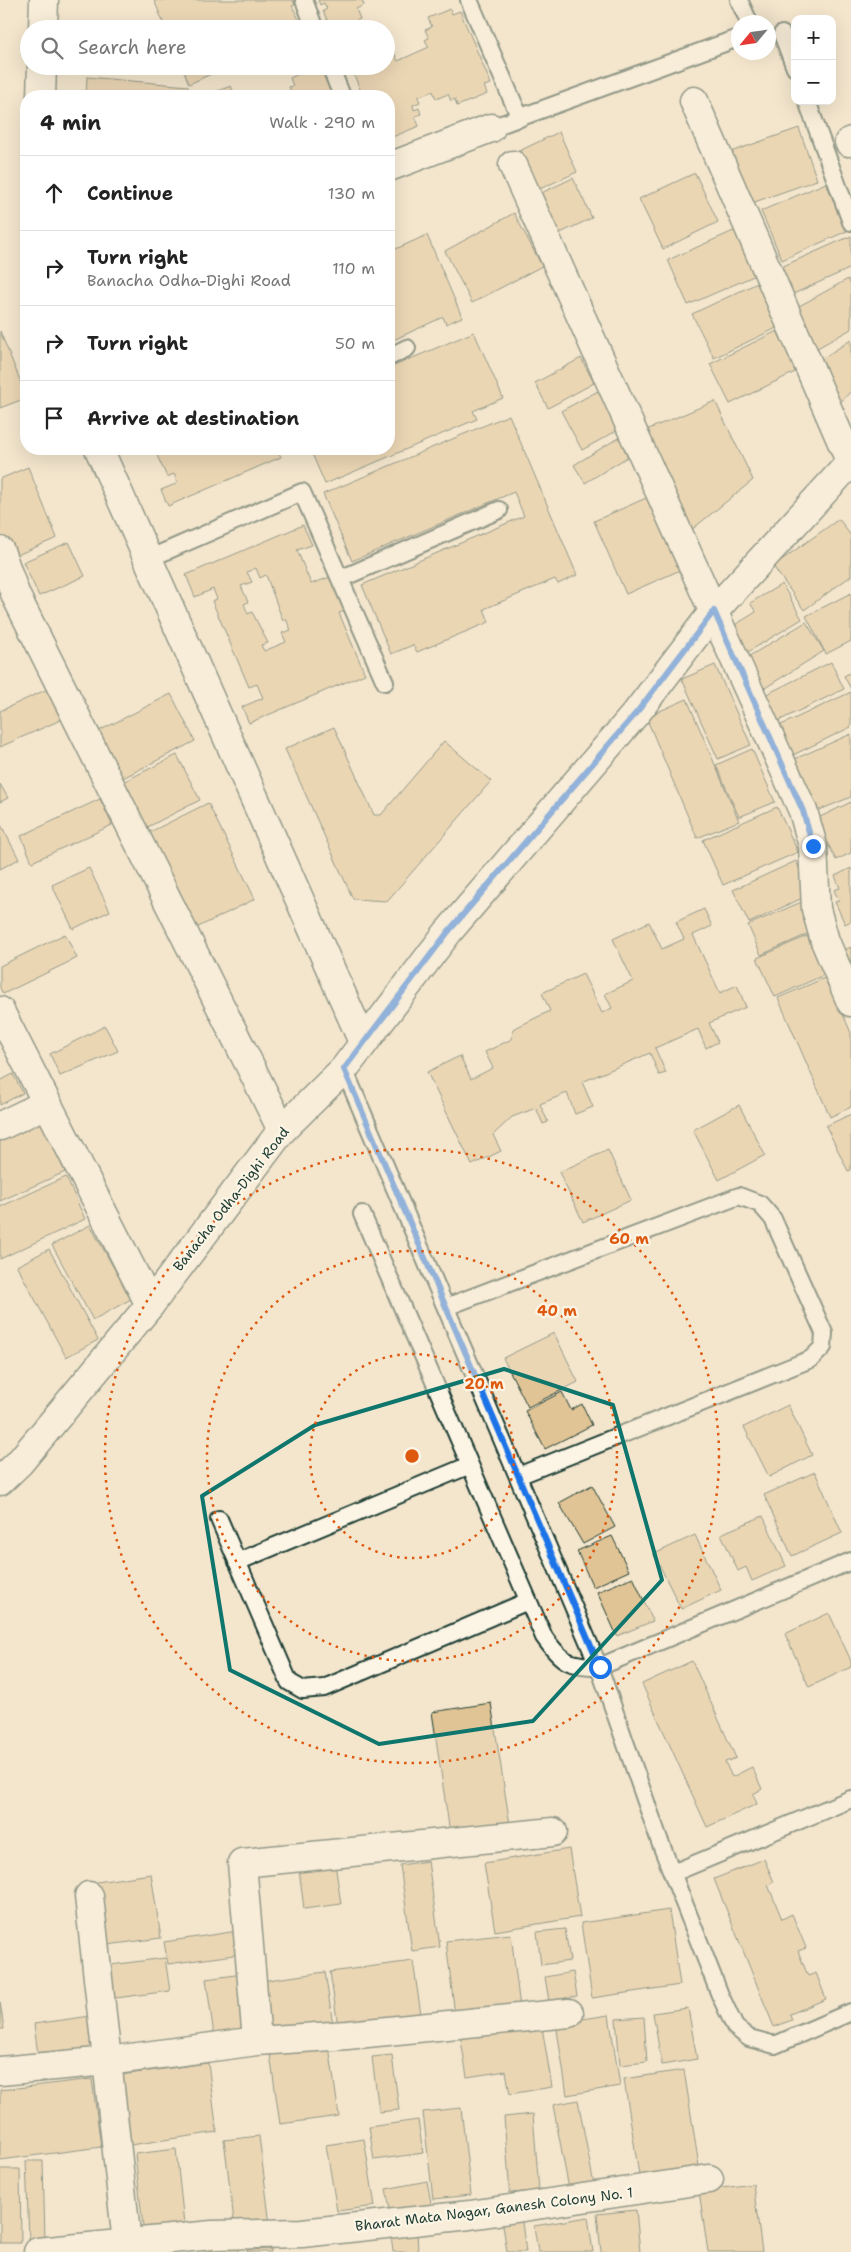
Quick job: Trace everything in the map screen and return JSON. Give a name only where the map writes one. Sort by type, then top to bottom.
[{"type":"street","points":[[43,20],[44,0]]},
{"type":"street","points":[[41,90],[42,75]]},
{"type":"street","points":[[694,102],[851,463]]},
{"type":"street","points":[[395,165],[490,128]]},
{"type":"street","points":[[514,165],[803,811],[813,846],[816,909],[825,941],[851,1002]]},
{"type":"street","points":[[102,455],[363,1042]]},
{"type":"street","name":"Banacha Odha-Dighi Road","points":[[0,1481],[19,1463],[150,1305],[282,1130],[344,1069],[448,932],[637,712],[714,611],[851,463]]},
{"type":"street","points":[[0,551],[16,596],[282,1130]]},
{"type":"street","points":[[0,1011],[150,1305]]},
{"type":"street","points":[[0,1126],[46,1104]]},
{"type":"street","points":[[257,2041],[242,1863],[552,1832]]},
{"type":"street","points":[[89,1896],[127,2243]]},
{"type":"street","points":[[0,2071],[108,2061],[257,2041],[347,2035],[568,2013]]},
{"type":"street","name":"Bharat Mata Nagar, Ganesh Colony No. 1","points":[[38,2252],[212,2235],[302,2233],[470,2216],[676,2186],[709,2179]]},
{"type":"lane","points":[[304,0],[312,20]]},
{"type":"lane","points":[[469,0],[520,118]]},
{"type":"lane","points":[[739,0],[746,15]]},
{"type":"lane","points":[[782,34],[792,60]]},
{"type":"lane","points":[[490,128],[731,41]]},
{"type":"lane","points":[[334,75],[340,90]]},
{"type":"lane","points":[[808,105],[851,222]]},
{"type":"lane","points":[[395,354],[407,348]]},
{"type":"lane","points":[[148,559],[302,492],[385,682]]},
{"type":"lane","points":[[340,579],[499,510]]},
{"type":"lane","points":[[344,1069],[600,1667],[672,1873],[720,1995],[735,2027],[749,2038],[775,2045],[851,2012]]},
{"type":"lane","points":[[446,1307],[740,1196],[760,1204],[773,1219],[824,1333],[823,1347],[811,1359],[518,1476]]},
{"type":"lane","points":[[362,1214],[544,1637],[556,1654],[570,1664],[600,1667],[851,1561]]},
{"type":"lane","points":[[237,1562],[470,1465]]},
{"type":"lane","points":[[219,1519],[289,1682],[303,1690],[324,1688],[528,1601]]},
{"type":"lane","points":[[672,1873],[851,1799]]},
{"type":"highlighted area","points":[[504,1369],[613,1405],[662,1580],[533,1721],[379,1744],[230,1670],[202,1496],[315,1425]]},
{"type":"building","points":[[154,0],[293,0],[295,5],[292,6],[299,20],[162,20]]},
{"type":"building","points":[[318,0],[362,0],[364,5],[356,9],[360,19],[358,20],[327,20],[323,11],[327,9],[324,3],[320,5]]},
{"type":"building","points":[[450,9],[452,14],[460,11],[491,84],[484,86],[487,94],[457,106],[455,99],[451,101],[448,94],[436,99],[433,91],[418,97],[420,102],[413,105],[414,110],[419,108],[421,114],[415,116],[419,126],[395,136],[395,90],[360,90],[354,75],[395,75],[395,54],[398,61],[429,47],[425,40],[429,38],[425,30],[432,27],[428,18]]},
{"type":"building","points":[[186,75],[209,75],[189,84]]},
{"type":"building","points":[[296,75],[331,75],[334,90],[290,90],[289,87],[293,86],[290,78]]},
{"type":"building","points":[[87,77],[188,86],[188,90],[86,90]]},
{"type":"building","points":[[231,86],[233,90],[220,90]]},
{"type":"building","points":[[799,128],[817,180],[743,206],[725,154]]},
{"type":"building","points":[[559,132],[577,172],[533,192],[515,153]]},
{"type":"building","points":[[695,173],[718,222],[663,249],[639,199]]},
{"type":"building","points":[[573,178],[592,218],[554,236],[535,196]]},
{"type":"building","points":[[826,183],[847,231],[782,260],[761,211]]},
{"type":"building","points":[[514,213],[542,266],[472,303],[445,251]]},
{"type":"building","points":[[738,229],[758,274],[688,305],[668,260]]},
{"type":"building","points":[[427,235],[462,317],[446,324],[443,317],[395,339],[395,249]]},
{"type":"building","points":[[851,236],[851,268],[793,294],[781,267]]},
{"type":"building","points":[[768,278],[789,322],[714,358],[692,314]]},
{"type":"building","points":[[848,279],[851,285],[851,329],[814,350],[792,310]]},
{"type":"building","points":[[0,331],[20,380],[20,400],[0,408]]},
{"type":"building","points":[[777,331],[797,371],[730,404],[710,364]]},
{"type":"building","points":[[474,332],[503,398],[473,411],[477,419],[395,454],[395,365]]},
{"type":"building","points":[[851,340],[851,391],[838,405],[812,365]]},
{"type":"building","points":[[581,358],[594,383],[548,408],[535,383]]},
{"type":"building","points":[[598,391],[620,429],[582,450],[561,411]]},
{"type":"building","points":[[715,401],[753,480],[690,531],[637,434]]},
{"type":"building","points":[[509,415],[577,575],[558,584],[555,579],[484,609],[489,622],[417,652],[413,645],[391,654],[362,585],[524,516],[514,492],[352,561],[323,494]]},
{"type":"building","points":[[623,435],[634,453],[585,483],[574,465]]},
{"type":"building","points":[[157,455],[280,455],[281,457],[168,506],[161,490],[178,483],[174,474],[167,477]]},
{"type":"building","points":[[313,455],[393,455],[325,484]]},
{"type":"building","points":[[28,467],[57,538],[10,558],[0,534],[0,479]]},
{"type":"building","points":[[653,495],[685,568],[626,594],[594,521]]},
{"type":"building","points":[[839,519],[851,536],[851,576],[804,610],[773,566]]},
{"type":"building","points":[[303,525],[312,545],[297,550],[311,584],[333,576],[347,610],[339,613],[365,674],[249,723],[242,707],[263,698],[257,684],[249,687],[212,601],[217,599],[213,589],[195,597],[186,575]],"holes":[[[256,568],[260,578],[266,575],[283,621],[286,619],[291,630],[282,633],[286,642],[264,651],[261,645],[268,643],[252,612],[248,614],[244,604],[248,602],[241,586],[252,582],[247,572]]]},
{"type":"building","points":[[69,542],[85,576],[39,596],[23,562]]},
{"type":"building","points":[[782,584],[802,619],[743,655],[727,630],[756,612],[750,603]]},
{"type":"building","points":[[851,593],[851,641],[826,654],[806,616]]},
{"type":"building","points":[[806,622],[824,651],[760,691],[741,661]]},
{"type":"building","points":[[831,662],[844,689],[776,722],[763,696]]},
{"type":"building","points":[[715,665],[751,745],[718,759],[682,679]]},
{"type":"building","points":[[851,672],[851,689],[844,676]]},
{"type":"building","points":[[52,687],[65,718],[0,747],[0,711]]},
{"type":"building","points":[[851,692],[851,727],[793,755],[779,726]]},
{"type":"building","points":[[171,694],[195,741],[113,783],[89,736]]},
{"type":"building","points":[[687,699],[739,821],[697,838],[646,717]]},
{"type":"building","points":[[334,727],[374,815],[381,815],[444,741],[491,781],[387,901],[353,899],[285,749]]},
{"type":"building","points":[[851,734],[851,797],[810,814],[788,762]]},
{"type":"building","points":[[752,749],[775,802],[739,817],[716,765]]},
{"type":"building","points":[[177,755],[200,800],[138,832],[115,786]]},
{"type":"building","points":[[0,784],[8,798],[0,802]]},
{"type":"building","points":[[100,799],[112,825],[32,862],[21,836]]},
{"type":"building","points":[[851,802],[851,853],[836,860],[816,819]]},
{"type":"building","points":[[208,803],[255,899],[186,933],[140,837]]},
{"type":"building","points":[[777,807],[798,852],[723,885],[703,840]]},
{"type":"building","points":[[0,823],[19,859],[0,869]]},
{"type":"building","points":[[796,861],[811,894],[749,923],[733,890]]},
{"type":"building","points":[[89,868],[110,911],[73,929],[52,885]]},
{"type":"building","points":[[851,868],[851,921],[845,924],[835,902],[839,901],[834,890],[840,888],[835,876]]},
{"type":"building","points":[[804,901],[817,930],[761,955],[748,925]]},
{"type":"building","points":[[704,909],[712,926],[693,935],[720,993],[737,985],[746,1007],[709,1023],[718,1042],[706,1048],[698,1029],[655,1048],[666,1073],[659,1075],[650,1053],[582,1082],[593,1107],[575,1114],[567,1093],[540,1104],[548,1122],[543,1124],[536,1108],[512,1117],[493,1135],[501,1151],[472,1165],[427,1072],[460,1056],[471,1079],[493,1068],[485,1052],[512,1039],[513,1029],[550,1011],[542,993],[583,974],[602,1013],[612,1008],[605,994],[633,981],[613,939],[649,922],[662,949],[684,939],[676,922]]},
{"type":"building","points":[[65,934],[77,958],[3,994],[0,988],[0,966]]},
{"type":"building","points":[[807,936],[824,975],[775,997],[757,958]]},
{"type":"building","points":[[851,947],[851,966],[844,950]]},
{"type":"building","points":[[827,977],[851,1033],[851,1107],[830,1117],[778,998]]},
{"type":"building","points":[[105,1026],[118,1051],[60,1076],[50,1054]]},
{"type":"building","points":[[13,1074],[23,1093],[0,1105],[0,1081]]},
{"type":"building","points":[[739,1105],[765,1155],[719,1180],[693,1130]]},
{"type":"building","points":[[851,1114],[851,1170],[848,1171],[826,1126]]},
{"type":"building","points":[[39,1117],[65,1172],[0,1201],[0,1135]]},
{"type":"building","points":[[608,1150],[631,1200],[583,1222],[559,1172]]},
{"type":"building","points":[[66,1177],[85,1219],[0,1259],[0,1207]]},
{"type":"building","points":[[90,1225],[131,1299],[93,1320],[52,1245]]},
{"type":"building","points":[[49,1249],[98,1340],[66,1357],[17,1266]]},
{"type":"building","points":[[554,1333],[578,1382],[528,1407],[503,1358]]},
{"type":"building","points":[[562,1392],[571,1410],[582,1404],[592,1425],[545,1449],[525,1411]]},
{"type":"building","points":[[788,1405],[812,1455],[769,1477],[744,1427]]},
{"type":"building","points":[[815,1472],[842,1533],[792,1556],[764,1495]]},
{"type":"building","points":[[592,1485],[615,1527],[583,1544],[559,1503]]},
{"type":"building","points":[[763,1516],[786,1566],[752,1581],[746,1567],[738,1571],[721,1534]]},
{"type":"building","points":[[695,1535],[721,1590],[681,1609],[654,1554]]},
{"type":"building","points":[[612,1536],[629,1571],[593,1587],[577,1551]]},
{"type":"building","points":[[633,1577],[653,1621],[617,1636],[597,1592]]},
{"type":"building","points":[[829,1613],[851,1661],[851,1667],[809,1687],[785,1634]]},
{"type":"building","points":[[692,1661],[736,1758],[725,1762],[732,1777],[752,1767],[762,1789],[753,1794],[757,1804],[707,1827],[642,1684]]},
{"type":"building","points":[[491,1703],[510,1825],[450,1833],[432,1712]]},
{"type":"building","points":[[569,1849],[580,1917],[495,1931],[484,1863]]},
{"type":"building","points":[[764,1859],[774,1882],[768,1885],[782,1919],[792,1914],[806,1948],[798,1951],[808,1976],[816,1973],[826,1999],[790,2014],[792,2020],[774,2027],[714,1879]]},
{"type":"building","points":[[428,1861],[440,1947],[412,1951],[400,1865]]},
{"type":"building","points":[[335,1864],[341,1904],[304,1909],[299,1869]]},
{"type":"building","points":[[151,1874],[161,1938],[107,1945],[97,1882]]},
{"type":"building","points":[[669,1910],[680,1985],[592,1998],[581,1923]]},
{"type":"building","points":[[565,1929],[570,1961],[541,1965],[537,1932]]},
{"type":"building","points":[[238,1931],[241,1954],[168,1964],[164,1942]]},
{"type":"building","points":[[511,1934],[520,2008],[455,2015],[446,1941]]},
{"type":"building","points":[[165,1958],[170,1991],[108,1999],[103,1966]]},
{"type":"building","points":[[413,1961],[422,2021],[339,2033],[330,1972]]},
{"type":"building","points":[[325,1972],[333,2025],[269,2034],[261,1981]]},
{"type":"building","points":[[573,1972],[577,1996],[549,2001],[545,1977]]},
{"type":"building","points":[[243,1974],[252,2037],[215,2042],[206,1979]]},
{"type":"building","points":[[0,2002],[4,2029],[0,2029]]},
{"type":"building","points":[[688,2008],[697,2059],[662,2065],[653,2013]]},
{"type":"building","points":[[98,2015],[104,2053],[39,2063],[34,2024]]},
{"type":"building","points":[[609,2015],[620,2086],[567,2095],[556,2023]]},
{"type":"building","points":[[644,2017],[647,2062],[620,2065],[616,2019]]},
{"type":"building","points":[[541,2021],[552,2087],[510,2094],[506,2071],[467,2077],[460,2034]]},
{"type":"building","points":[[328,2039],[339,2116],[280,2124],[269,2047]]},
{"type":"building","points":[[392,2055],[399,2110],[379,2112],[372,2057]]},
{"type":"building","points":[[208,2063],[217,2132],[124,2146],[114,2076]]},
{"type":"building","points":[[684,2070],[699,2166],[639,2175],[624,2079]]},
{"type":"building","points":[[92,2079],[101,2147],[0,2160],[0,2090]]},
{"type":"building","points":[[578,2100],[594,2185],[569,2189],[553,2105]]},
{"type":"building","points":[[461,2108],[471,2195],[433,2199],[423,2112]]},
{"type":"building","points":[[533,2114],[539,2191],[510,2193],[504,2117]]},
{"type":"building","points":[[418,2120],[423,2153],[374,2160],[369,2127]]},
{"type":"building","points":[[259,2136],[270,2225],[235,2229],[224,2140]]},
{"type":"building","points":[[364,2139],[375,2206],[337,2211],[326,2145]]},
{"type":"building","points":[[176,2149],[184,2224],[143,2227],[135,2154]]},
{"type":"building","points":[[26,2161],[43,2161],[45,2240],[29,2241]]},
{"type":"building","points":[[0,2169],[20,2169],[21,2243],[0,2243]]},
{"type":"building","points":[[427,2181],[432,2208],[391,2215],[386,2189]]},
{"type":"building","points":[[753,2184],[762,2252],[708,2252],[699,2191]]},
{"type":"building","points":[[636,2210],[640,2252],[601,2252],[597,2214]]},
{"type":"building","points":[[521,2215],[526,2252],[507,2252],[502,2218]]},
{"type":"building","points":[[588,2217],[593,2252],[538,2252],[534,2226]]},
{"type":"building","points":[[417,2232],[418,2252],[393,2252],[391,2234]]},
{"type":"building","points":[[238,2245],[238,2252],[205,2252],[205,2247]]},
{"type":"building","points":[[271,2249],[271,2252],[247,2252],[247,2250]]},
{"type":"route","points":[[600,1667],[344,1069],[448,932],[637,712],[714,611],[803,811],[813,846]]}]
